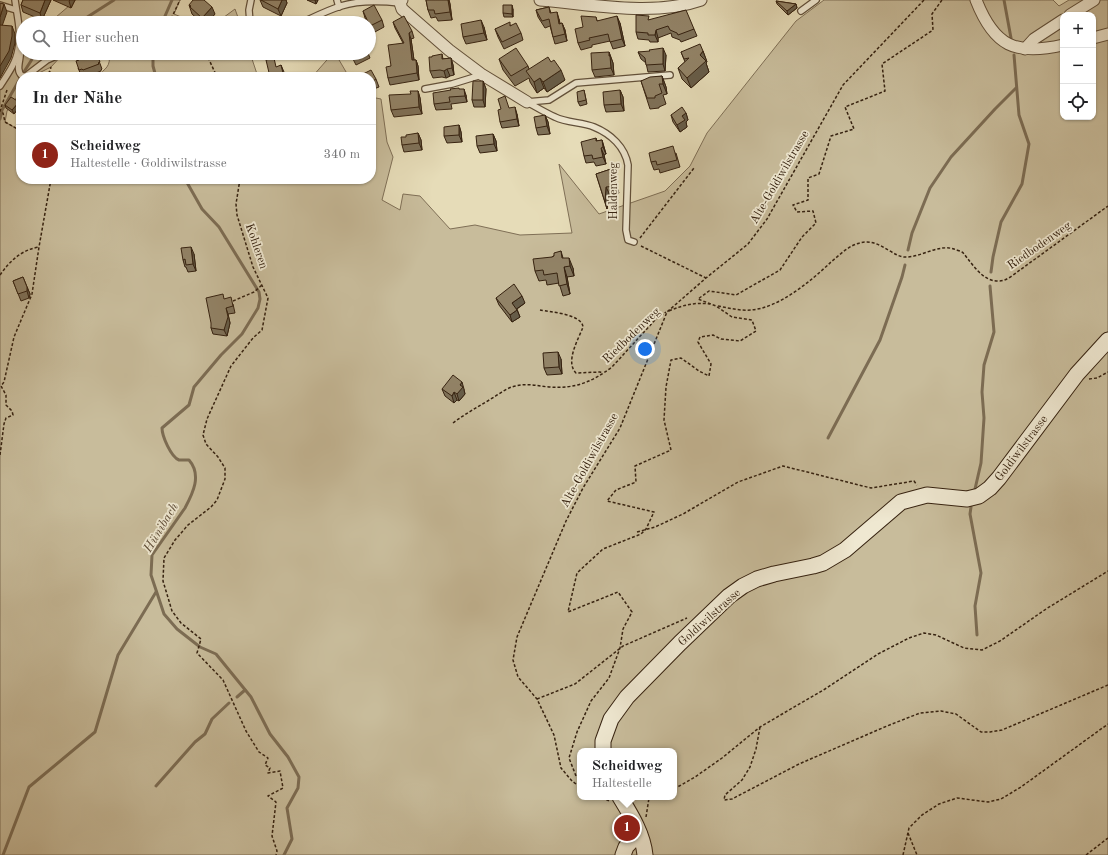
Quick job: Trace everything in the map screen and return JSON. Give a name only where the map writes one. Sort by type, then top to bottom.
[{"type":"street","points":[[540,0],[620,8],[653,9],[682,6],[701,0]]},
{"type":"street","points":[[976,0],[987,24],[997,36],[1010,46],[1036,50],[1060,46]]},
{"type":"street","points":[[1075,12],[1094,0]]},
{"type":"street","name":"Haldenweg","points":[[401,2],[402,10],[448,50],[481,74],[527,102]]},
{"type":"street","points":[[1025,49],[1034,39],[1060,22]]},
{"type":"street","points":[[1096,37],[1108,34]]},
{"type":"street","name":"Goldiwilstrasse","points":[[603,748],[603,741],[611,719],[627,698],[680,643],[729,596],[743,586],[757,579],[774,574],[823,563],[845,550],[901,502],[927,495],[967,499],[979,496],[990,488],[1076,374],[1108,340]]},
{"type":"street","points":[[622,800],[634,821],[644,846],[645,855]]},
{"type":"street","points":[[623,855],[626,847],[639,833]]},
{"type":"lane","points":[[14,0],[17,16]]},
{"type":"lane","points":[[249,16],[251,0]]},
{"type":"lane","points":[[337,0],[339,7]]},
{"type":"lane","points":[[801,11],[816,0]]},
{"type":"lane","name":"Haldenweg","points":[[318,16],[339,7],[362,2],[401,2]]},
{"type":"lane","points":[[0,5],[16,10]]},
{"type":"lane","points":[[0,86],[16,56]]},
{"type":"lane","points":[[21,60],[22,72]]},
{"type":"lane","points":[[27,72],[48,60]]},
{"type":"lane","points":[[425,89],[452,84],[481,74]]},
{"type":"lane","points":[[527,102],[549,100],[576,83],[670,75]]},
{"type":"lane","name":"Haldenweg","points":[[527,102],[556,118],[594,127],[613,138],[621,147],[628,165],[626,230],[628,240],[634,242]]},
{"type":"path","points":[[172,16],[180,0]]},
{"type":"path","name":"Alte-Goldiwilstrasse","points":[[577,785],[561,768],[554,735],[537,699],[518,677],[513,660],[517,637],[566,521],[583,488],[620,428],[667,312],[748,244],[767,219],[843,85],[924,0]]},
{"type":"path","points":[[577,777],[569,758],[577,732],[591,701],[610,678],[620,648],[623,629],[632,612],[618,592],[568,612],[577,573],[603,549],[641,534],[646,530],[654,512],[607,501],[616,490],[636,482],[635,466],[671,450],[664,420],[666,387],[671,360],[681,358],[699,371],[709,376],[712,364],[698,342],[700,337],[713,335],[721,339],[740,341],[756,331],[752,320],[732,317],[716,306],[698,299],[708,291],[736,295],[780,270],[802,237],[816,223],[812,211],[797,212],[793,205],[808,200],[808,178],[819,174],[831,136],[854,129],[845,107],[886,91],[882,64],[933,30],[932,14],[942,0]]},
{"type":"path","points":[[209,60],[215,72]]},
{"type":"path","points":[[0,111],[3,112],[5,122],[16,129]]},
{"type":"path","points":[[694,168],[647,229],[634,242],[706,278]]},
{"type":"path","points":[[0,455],[4,424],[6,418],[13,415],[12,411],[6,405],[6,396],[1,386],[4,382],[14,337],[32,294],[38,247],[50,184]]},
{"type":"path","name":"Kohleren","points":[[233,301],[254,292],[261,286],[253,267],[237,215],[236,204],[239,184]]},
{"type":"path","name":"Riedbodenweg","points":[[453,423],[471,410],[514,386],[526,384],[550,387],[570,387],[586,382],[612,367],[655,320],[667,312],[681,306],[696,303],[736,310],[752,310],[768,306],[788,296],[808,283],[847,248],[858,244],[868,242],[880,245],[897,255],[906,257],[941,248],[952,248],[962,252],[978,271],[987,278],[999,281],[1007,279],[1108,206]]},
{"type":"path","points":[[0,275],[11,260],[24,252],[38,247]]},
{"type":"path","points":[[261,286],[268,298],[262,330],[253,338],[231,366],[207,419],[203,435],[206,444],[218,457],[225,468],[225,479],[217,500],[211,507],[188,525],[175,540],[164,558],[162,581],[172,611],[181,623],[201,639],[197,653],[223,680],[246,731],[259,752],[268,758],[265,765],[270,768],[268,773],[280,771],[283,788],[268,796],[276,802],[272,836],[277,851],[276,855]]},
{"type":"path","points":[[540,310],[568,315],[578,319],[582,323],[583,327],[571,362],[572,370],[576,373],[603,373]]},
{"type":"path","points":[[1076,374],[1086,380],[1097,378],[1108,372]]},
{"type":"path","points":[[637,532],[655,528],[683,514],[738,482],[783,466],[871,488],[914,481],[927,495]]},
{"type":"path","points":[[677,787],[722,758],[760,727],[825,689],[878,654],[909,638],[924,633],[936,635],[964,648],[982,650],[1000,641],[1046,609],[1108,571]]},
{"type":"path","points":[[537,699],[576,684],[620,648],[687,618]]},
{"type":"path","points":[[760,727],[756,749],[750,767],[742,780],[725,795],[724,800],[732,799],[799,764],[920,713],[941,711],[956,714],[981,732],[990,732],[1002,730],[1108,685]]},
{"type":"path","points":[[903,855],[909,828],[922,815],[938,804],[957,798],[988,802],[1001,799],[1021,787],[1108,724]]},
{"type":"path","points":[[908,833],[917,855]]},
{"type":"path","points":[[1086,855],[1108,838]]},
{"type":"shaded area","points":[[76,0],[180,0],[174,14],[179,16],[57,16]]},
{"type":"shaded area","points":[[824,0],[1053,0],[1059,6],[1069,0],[1108,0],[1108,855],[0,855],[0,81],[17,60],[58,60],[51,67],[41,72],[16,72],[16,98],[7,111],[5,122],[16,128],[16,184],[376,184],[376,98],[381,99],[387,142],[393,157],[382,200],[400,210],[403,194],[420,196],[450,229],[475,225],[520,235],[572,233],[559,164],[599,214],[665,191],[690,166],[707,133],[796,21]]},
{"type":"shaded area","points":[[235,9],[238,16],[226,16]]},
{"type":"shaded area","points":[[252,60],[256,72],[102,72],[109,61]]},
{"type":"shaded area","points":[[327,60],[339,60],[346,72],[316,72]]},
{"type":"building","points":[[23,0],[45,0],[40,13],[21,5]]},
{"type":"building","points":[[193,0],[204,0],[212,7],[204,16],[200,16],[189,5]]},
{"type":"building","points":[[261,0],[282,0],[278,9]]},
{"type":"building","points":[[426,0],[448,0],[450,12],[435,14],[434,10],[428,10]]},
{"type":"building","points":[[776,1],[796,4],[787,11]]},
{"type":"building","points":[[0,3],[4,4],[0,17]]},
{"type":"building","points":[[374,5],[382,20],[376,23],[376,16],[365,16],[363,11]]},
{"type":"building","points":[[503,5],[512,5],[512,14],[503,13]]},
{"type":"building","points":[[549,7],[550,13],[557,12],[559,24],[562,23],[565,34],[553,37],[549,19],[542,21],[536,10]]},
{"type":"building","points":[[686,10],[694,29],[678,35],[670,30],[668,26],[656,30],[655,35],[636,32],[636,15],[649,16],[648,20]]},
{"type":"building","points":[[404,16],[412,31],[409,33],[412,60],[416,60],[417,73],[388,78],[386,67],[391,66],[388,45],[404,43],[393,22]]},
{"type":"building","points":[[581,16],[596,17],[597,21],[617,16],[622,39],[610,42],[608,34],[589,38],[590,40],[578,43],[575,29],[583,27]]},
{"type":"building","points":[[481,20],[484,33],[463,37],[461,24]]},
{"type":"building","points":[[510,22],[510,26],[516,23],[521,33],[502,42],[495,29]]},
{"type":"building","points":[[0,25],[12,26],[12,36],[9,51],[0,66]]},
{"type":"building","points":[[700,44],[703,51],[700,55],[706,61],[687,78],[678,68],[689,58],[684,59],[681,52]]},
{"type":"building","points":[[516,48],[528,66],[511,76],[499,59]]},
{"type":"building","points":[[663,48],[663,64],[646,65],[645,58],[638,52],[650,51],[649,50]]},
{"type":"building","points":[[609,52],[611,68],[592,70],[591,53]]},
{"type":"building","points":[[442,54],[442,59],[451,58],[452,68],[444,71],[430,71],[429,57]]},
{"type":"building","points":[[548,57],[551,62],[554,60],[561,70],[543,82],[540,78],[534,82],[526,71]]},
{"type":"building","points":[[99,60],[100,62],[98,63],[99,64],[79,70],[76,61]]},
{"type":"building","points":[[266,60],[274,60],[276,67],[281,65],[283,72],[269,72]]},
{"type":"building","points":[[662,76],[663,84],[659,84],[662,93],[655,96],[655,98],[647,98],[641,81],[650,77]]},
{"type":"building","points":[[473,81],[483,81],[483,100],[472,100]]},
{"type":"building","points":[[459,88],[464,89],[465,96],[449,97],[450,102],[434,104],[433,93]]},
{"type":"building","points":[[584,90],[586,100],[578,102],[577,92]]},
{"type":"building","points":[[620,90],[621,104],[604,105],[603,92]]},
{"type":"building","points":[[410,91],[418,91],[419,107],[391,110],[389,95],[411,94]]},
{"type":"building","points":[[505,96],[509,108],[515,107],[517,119],[500,122],[498,110],[501,109],[498,99]]},
{"type":"building","points":[[11,97],[16,100],[16,105],[12,110],[5,105]]},
{"type":"building","points":[[682,107],[686,113],[682,116],[685,120],[677,125],[671,115]]},
{"type":"building","points":[[545,115],[547,126],[536,128],[534,117]]},
{"type":"building","points":[[459,125],[459,135],[444,136],[444,127]]},
{"type":"building","points":[[418,133],[419,143],[402,145],[401,137]]},
{"type":"building","points":[[493,134],[494,144],[477,146],[476,136]]},
{"type":"building","points":[[596,138],[596,141],[602,140],[603,147],[601,148],[603,157],[593,159],[592,155],[584,156],[581,142]]},
{"type":"building","points":[[673,146],[677,160],[657,165],[656,161],[651,162],[649,153]]},
{"type":"building","points":[[611,169],[616,186],[606,187],[605,202],[596,174]]},
{"type":"building","points":[[191,247],[193,264],[186,265],[185,259],[183,260],[181,248]]},
{"type":"building","points":[[561,251],[562,258],[569,258],[570,266],[564,267],[567,284],[559,286],[557,273],[544,275],[543,270],[535,271],[533,259],[552,257],[554,256],[554,253]]},
{"type":"building","points":[[23,277],[27,291],[18,294],[13,281]]},
{"type":"building","points":[[514,284],[522,296],[512,303],[517,310],[510,315],[496,298]]},
{"type":"building","points":[[223,294],[224,299],[231,297],[233,306],[226,308],[228,317],[224,330],[211,328],[206,298]]},
{"type":"building","points":[[558,352],[559,367],[544,368],[543,353]]},
{"type":"building","points":[[453,375],[462,382],[460,385],[463,387],[457,394],[454,392],[452,396],[442,389]]},
{"type":"waterway","points":[[89,16],[114,0]]},
{"type":"waterway","name":"Hünibach","points":[[165,16],[172,0]]},
{"type":"waterway","points":[[1004,0],[1011,38]]},
{"type":"waterway","points":[[991,272],[1001,222],[1022,184],[1029,144],[1019,115],[1014,55]]},
{"type":"waterway","points":[[24,72],[32,60]]},
{"type":"waterway","name":"Hünibach","points":[[153,60],[155,72]]},
{"type":"waterway","points":[[0,119],[2,110],[16,86]]},
{"type":"waterway","points":[[908,250],[912,233],[930,188],[951,157],[1016,88]]},
{"type":"waterway","name":"Hünibach","points":[[188,184],[202,209],[219,227],[259,292],[260,299],[258,308],[242,334],[221,355],[194,387],[189,405],[162,428],[165,441],[170,451],[179,460],[189,460],[193,466],[196,478],[191,496],[185,508],[152,555],[151,575],[164,614],[177,629],[200,647],[216,654],[251,697],[270,734],[288,757],[299,777],[298,788],[287,808],[292,839],[284,855]]},
{"type":"waterway","points":[[828,438],[880,340],[905,265]]},
{"type":"waterway","points":[[975,489],[981,463],[984,418],[982,392],[984,365],[994,332],[990,286]]},
{"type":"waterway","points":[[971,507],[970,514],[981,573],[975,606],[977,635]]},
{"type":"waterway","points":[[3,855],[29,787],[95,732],[118,655],[156,592]]},
{"type":"waterway","points":[[237,697],[245,690]]},
{"type":"waterway","points":[[156,786],[195,742],[205,734],[212,719],[229,703]]},
{"type":"place","name":"Scheidweg","points":[[627,828]]}]
